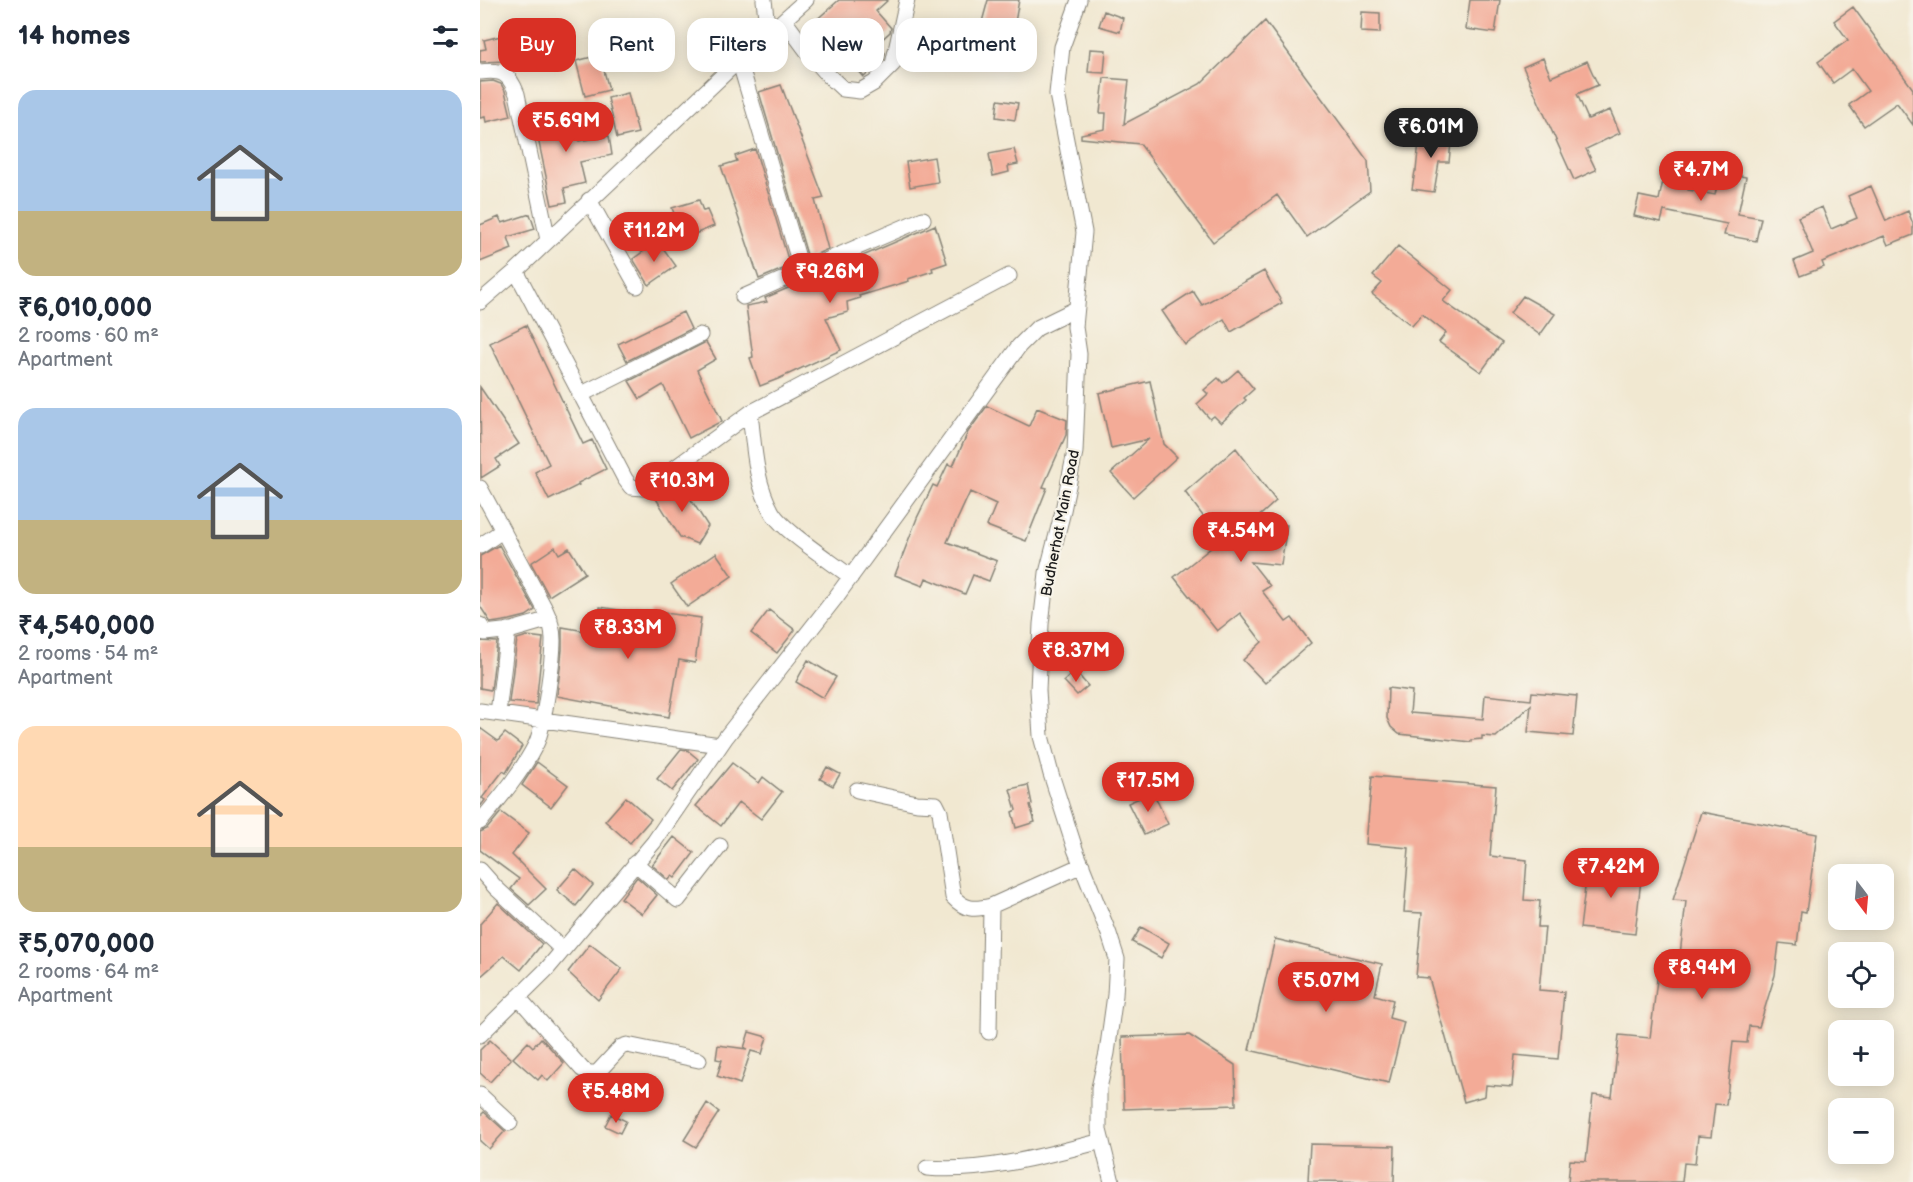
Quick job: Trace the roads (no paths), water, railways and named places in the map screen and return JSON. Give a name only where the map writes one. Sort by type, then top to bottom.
[{"type":"street","points":[[764,0],[766,18]]},
{"type":"street","points":[[786,18],[806,0]]},
{"type":"street","points":[[788,25],[807,51],[843,89],[860,91],[874,83],[893,64],[907,0]]},
{"type":"street","name":"Budherhat Main Road","points":[[1079,0],[1062,47],[1057,94],[1084,232],[1075,327],[1079,354],[1076,452],[1047,573],[1041,624],[1038,690],[1041,736],[1051,774],[1116,959],[1115,994],[1100,1088],[1099,1130],[1112,1182]]},
{"type":"street","points":[[480,72],[502,72],[511,80],[517,93],[548,240]]},
{"type":"street","points":[[480,302],[516,271],[726,72]]},
{"type":"street","points":[[743,72],[802,271]]},
{"type":"street","points":[[590,200],[637,286]]},
{"type":"street","points":[[744,297],[923,219]]},
{"type":"street","points":[[516,271],[625,479],[631,487],[643,488],[654,483],[750,413],[1009,276]]},
{"type":"street","points":[[480,1035],[547,969],[654,842],[720,745],[851,577],[1018,346],[1037,328],[1076,309]]},
{"type":"street","points":[[580,394],[700,335]]},
{"type":"street","points":[[750,413],[761,489],[773,514],[792,533],[851,577]]},
{"type":"street","points":[[480,488],[550,619],[553,638],[553,654],[537,742],[522,767],[480,822]]},
{"type":"street","points":[[480,546],[502,531]]},
{"type":"street","points":[[480,625],[485,633],[508,630],[550,619]]},
{"type":"street","points":[[498,713],[508,630]]},
{"type":"street","points":[[480,711],[720,745]]},
{"type":"street","points":[[857,790],[917,803],[936,804],[940,812],[953,897],[962,906],[975,909],[991,906],[1082,865]]},
{"type":"street","points":[[635,863],[678,900],[720,846]]},
{"type":"street","points":[[480,870],[496,888],[562,949]]},
{"type":"street","points":[[989,1032],[991,906]]},
{"type":"street","points":[[518,997],[582,1069],[589,1073],[597,1073],[621,1047],[627,1045],[699,1060]]},
{"type":"street","points":[[480,1095],[510,1123]]},
{"type":"street","points":[[927,1168],[949,1170],[982,1166],[1102,1142]]}]
